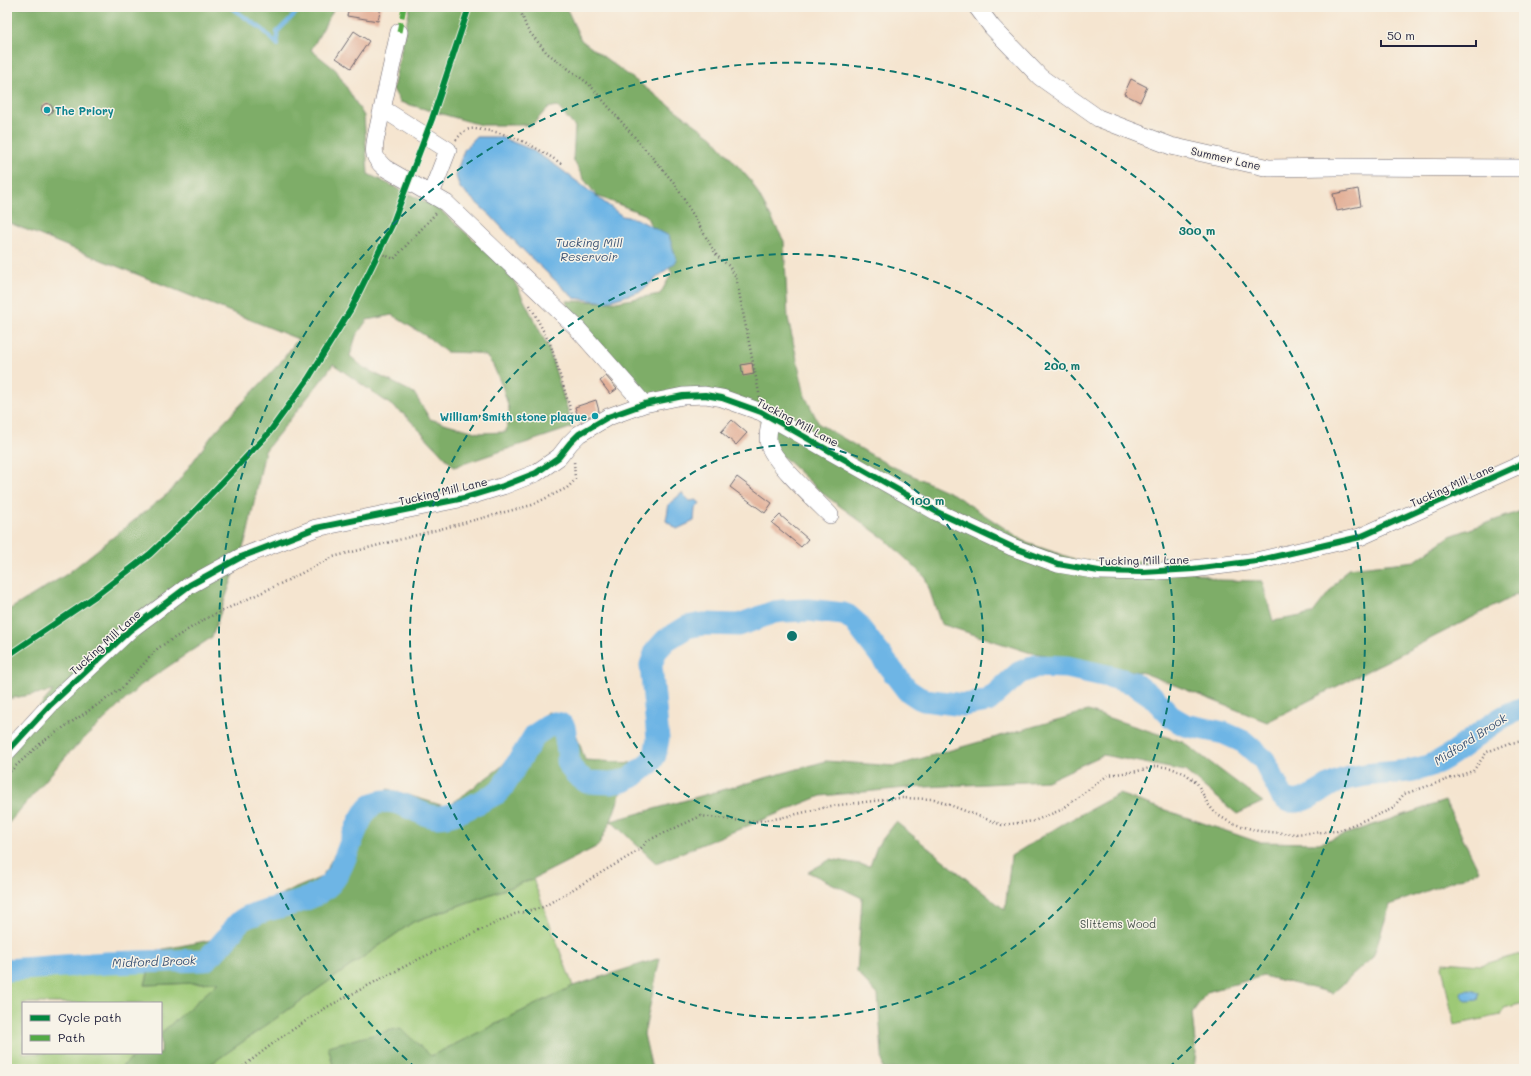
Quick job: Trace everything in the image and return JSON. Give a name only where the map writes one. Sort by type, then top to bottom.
[{"type":"street","name":"Summer Lane","points":[[977,7],[992,27],[1040,77],[1098,118],[1171,146],[1269,168],[1524,168]]},
{"type":"street","points":[[400,32],[374,147],[376,161],[385,168],[446,204],[576,327],[644,404]]},
{"type":"street","points":[[383,109],[448,150],[431,194]]},
{"type":"street","name":"Tucking Mill Lane","points":[[7,752],[50,705],[130,630],[190,585],[234,561],[316,528],[464,498],[503,486],[536,473],[560,457],[578,434],[608,417],[644,404],[683,396],[705,395],[722,398],[766,415],[937,512],[1012,547],[1058,564],[1099,571],[1143,572],[1193,569],[1256,561],[1360,537],[1524,463]]},
{"type":"street","points":[[766,415],[769,445],[778,460],[830,515]]},
{"type":"path","points":[[519,7],[528,29],[547,53],[589,84],[675,184],[717,256],[729,266],[736,277],[763,408],[766,415]]},
{"type":"path","points":[[448,150],[461,133],[470,129],[491,131],[521,140],[562,164]]},
{"type":"path","points":[[380,253],[394,259],[437,212]]},
{"type":"path","points":[[376,260],[383,246]]},
{"type":"path","points":[[528,300],[551,346],[569,409],[578,434]]},
{"type":"path","points":[[7,774],[42,742],[121,689],[158,648],[207,618],[284,582],[333,556],[532,505],[567,488],[575,480],[574,459]]},
{"type":"path","points":[[240,1069],[280,1038],[327,1007],[419,959],[515,914],[543,907],[638,850],[649,840],[701,816],[751,822],[780,818],[831,806],[899,798],[934,799],[1002,825],[1034,821],[1061,810],[1108,775],[1138,771],[1158,766],[1171,768],[1186,774],[1197,784],[1208,804],[1216,814],[1231,823],[1258,832],[1295,834],[1337,831],[1392,809],[1404,794],[1473,771],[1487,752],[1510,743],[1524,741]]},
{"type":"green space","points":[[7,7],[335,7],[311,50],[336,70],[364,116],[368,174],[438,208],[509,271],[548,347],[573,427],[454,467],[405,415],[333,364],[265,451],[247,536],[212,637],[141,685],[69,753],[7,825],[7,743],[53,691],[7,699],[7,611],[67,574],[171,491],[214,433],[280,363],[298,339],[7,222]],"holes":[[[392,315],[429,338],[446,352],[475,353],[486,356],[493,365],[503,388],[509,409],[506,432],[479,433],[430,419],[414,393],[364,368],[350,356],[356,336],[367,320]]]},
{"type":"green space","points":[[410,7],[566,7],[581,40],[712,137],[751,181],[784,241],[788,318],[805,396],[819,424],[887,464],[953,494],[1027,543],[1080,561],[1160,561],[1219,580],[1262,581],[1273,621],[1312,614],[1348,568],[1415,561],[1450,536],[1524,510],[1524,591],[1267,722],[1144,673],[1028,652],[941,624],[925,577],[886,540],[822,493],[778,452],[753,405],[649,398],[570,313],[566,301],[616,302],[660,294],[672,273],[646,215],[597,196],[583,178],[573,159],[575,127],[557,106],[548,108],[532,125],[481,125],[400,102],[393,89]]},
{"type":"green space","points":[[1088,711],[1183,742],[1263,802],[1237,814],[1185,771],[1103,755],[1047,781],[906,788],[821,796],[656,863],[611,821],[826,761],[895,766]]},
{"type":"green space","points":[[548,712],[571,719],[585,760],[631,763],[611,821],[598,846],[533,879],[413,922],[204,1069],[119,1069],[137,1054],[162,1054],[162,1032],[219,982],[145,985],[154,951],[216,939],[242,911],[322,877],[359,810],[388,789],[447,807],[501,767]]},
{"type":"green space","name":"Slittems Wood","points":[[1119,794],[1258,842],[1319,843],[1445,801],[1479,871],[1390,905],[1373,957],[1333,993],[1263,976],[1207,992],[1192,1013],[1196,1052],[1194,1069],[883,1069],[878,995],[857,972],[862,898],[808,872],[831,859],[870,866],[877,846],[896,822],[1005,910],[1011,856],[1061,825]]},
{"type":"green space","points":[[533,879],[573,986],[431,1056],[328,1046],[334,1069],[204,1069],[413,922]]},
{"type":"green space","points":[[154,951],[145,985],[220,982],[162,1032],[162,1002],[22,1002],[22,1054],[137,1054],[119,1069],[7,1069],[7,961]]},
{"type":"green space","points":[[1524,953],[1524,1003],[1504,1008],[1501,1015],[1454,1025],[1442,966],[1444,962],[1481,965]]},
{"type":"green space","points":[[660,958],[644,1034],[652,1069],[334,1069],[328,1046],[400,1028],[431,1056],[573,986]]},
{"type":"water","name":"Tucking Mill Reservoir","points":[[476,137],[500,137],[530,149],[558,167],[622,216],[637,219],[669,236],[677,261],[641,291],[606,302],[574,298],[525,252],[490,215],[460,188],[456,176],[459,165],[464,150]]},
{"type":"water","points":[[682,493],[690,501],[696,500],[700,503],[695,509],[694,521],[677,529],[666,521],[669,504]]},
{"type":"water","points":[[1471,990],[1479,993],[1478,1000],[1468,1001],[1462,997],[1461,994],[1463,991]]},
{"type":"building","points":[[349,7],[381,7],[378,21],[347,16]]},
{"type":"building","points":[[354,31],[369,41],[351,68],[336,58]]},
{"type":"building","points":[[1131,79],[1147,87],[1140,102],[1124,94]]},
{"type":"building","name":"The Priory","points":[[45,104],[49,104],[51,105],[51,113],[45,114],[42,111],[42,107]]},
{"type":"building","points":[[1358,189],[1361,206],[1337,211],[1333,194]]},
{"type":"building","points":[[752,363],[754,374],[743,376],[741,365]]},
{"type":"building","points":[[606,376],[617,389],[610,394],[600,381]]},
{"type":"building","points":[[596,400],[599,411],[579,421],[575,407]]},
{"type":"building","points":[[732,420],[747,433],[736,445],[721,432]]},
{"type":"building","points":[[737,477],[772,503],[765,513],[730,487]]},
{"type":"building","points":[[780,515],[808,539],[801,547],[772,523]]},
{"type":"waterway","points":[[230,7],[262,29],[278,45],[277,32],[299,10],[300,7]]},
{"type":"waterway","name":"Midford Brook","points":[[7,970],[107,963],[205,960],[245,918],[310,898],[325,889],[337,875],[357,828],[367,809],[374,804],[382,801],[390,801],[399,803],[430,816],[438,817],[453,814],[468,808],[497,793],[502,788],[535,735],[553,723],[560,724],[564,727],[568,761],[571,768],[577,775],[587,782],[611,783],[623,781],[632,777],[649,764],[655,755],[658,739],[651,665],[656,651],[666,640],[687,627],[703,624],[739,625],[774,612],[783,611],[808,610],[843,614],[855,622],[907,690],[924,700],[964,705],[988,701],[1019,673],[1036,666],[1067,667],[1133,683],[1152,696],[1173,718],[1185,725],[1224,733],[1244,742],[1264,760],[1282,796],[1288,800],[1295,801],[1303,800],[1332,784],[1351,777],[1402,772],[1428,766],[1451,755],[1501,718],[1524,708]]},
{"type":"marked path","points":[[399,32],[404,7]]},
{"type":"cycle path","points":[[7,656],[94,597],[150,554],[191,515],[268,434],[308,379],[351,309],[392,225],[432,119],[469,7]]},
{"type":"cycle path","points":[[7,752],[50,705],[130,630],[190,585],[241,557],[316,528],[464,498],[503,486],[536,473],[559,457],[579,434],[608,417],[644,404],[683,396],[705,395],[722,398],[761,412],[937,512],[1012,547],[1058,564],[1099,571],[1143,572],[1193,569],[1256,561],[1360,537],[1524,463]]},
{"type":"place","name":"The Priory","points":[[47,110]]},
{"type":"place","name":"William Smith stone plaque","points":[[595,416]]}]
